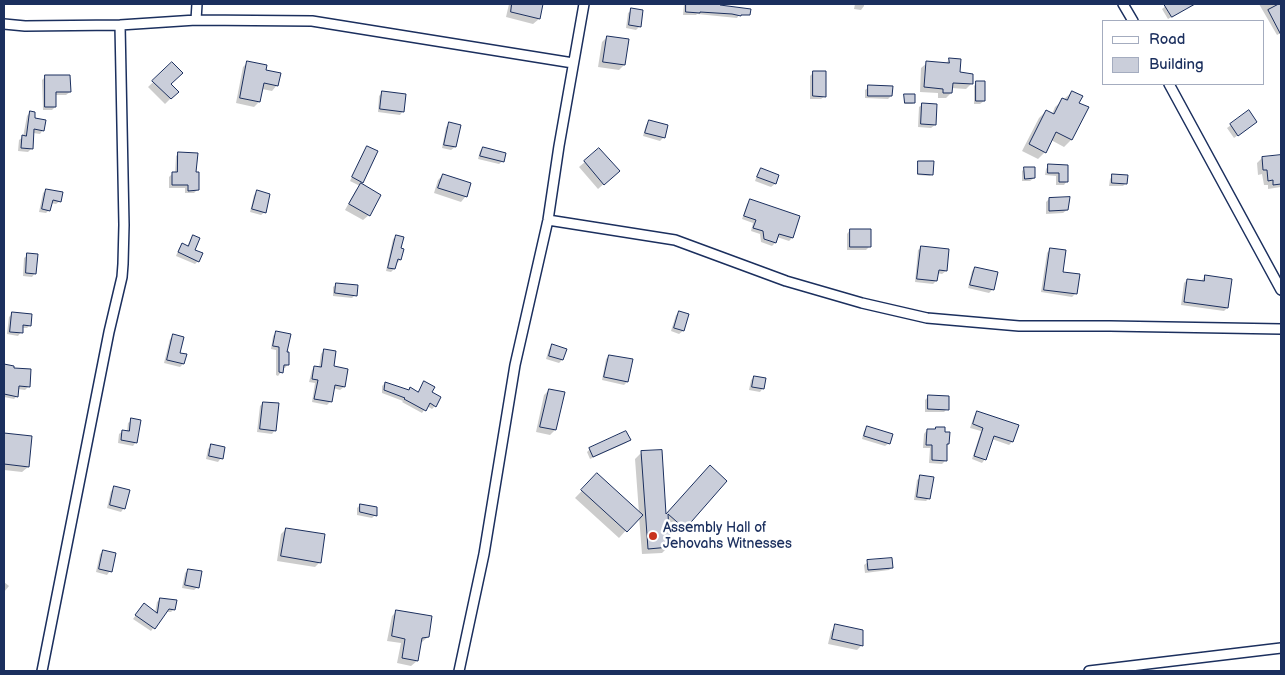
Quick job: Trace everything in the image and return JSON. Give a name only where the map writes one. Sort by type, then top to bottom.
[{"type":"street","points":[[196,20],[197,4]]},
{"type":"street","points":[[459,671],[484,554],[515,365],[548,220],[584,4]]},
{"type":"street","points":[[1123,4],[1132,20]]},
{"type":"street","points":[[4,24],[25,26],[120,25],[196,20],[312,21],[573,63]]},
{"type":"street","points":[[42,671],[107,341],[122,277],[124,225],[120,25]]},
{"type":"street","points":[[1170,85],[1281,290]]},
{"type":"street","points":[[548,220],[675,240],[786,281],[862,304],[927,318],[1019,326],[1281,329]]},
{"type":"street","points":[[1089,671],[1281,648]]},
{"type":"building","points":[[512,4],[543,4],[540,19],[511,12]]},
{"type":"building","points":[[686,4],[720,4],[751,9],[750,15],[741,16],[686,12]]},
{"type":"building","points":[[1164,4],[1195,4],[1172,17]]},
{"type":"building","points":[[1281,4],[1281,35],[1268,10]]},
{"type":"building","points":[[631,8],[643,10],[641,27],[629,25]]},
{"type":"building","points":[[607,36],[629,39],[625,65],[603,62]]},
{"type":"building","points":[[949,58],[961,59],[960,72],[973,74],[973,84],[953,83],[952,93],[943,93],[943,89],[924,87],[926,61],[949,63]]},
{"type":"building","points":[[247,61],[267,65],[266,70],[281,73],[278,86],[264,83],[260,102],[240,98]]},
{"type":"building","points":[[172,62],[183,73],[171,84],[179,92],[171,99],[152,81]]},
{"type":"building","points":[[813,71],[826,71],[826,97],[813,96]]},
{"type":"building","points":[[45,75],[70,75],[71,92],[56,92],[56,107],[45,107]]},
{"type":"building","points":[[976,81],[985,81],[985,101],[976,101]]},
{"type":"building","points":[[868,85],[893,86],[892,96],[868,96]]},
{"type":"building","points":[[382,91],[406,94],[404,112],[380,109]]},
{"type":"building","points":[[1072,91],[1083,96],[1079,103],[1089,107],[1072,140],[1056,132],[1046,153],[1029,144],[1046,110],[1054,114],[1062,98],[1067,100]]},
{"type":"building","points":[[904,94],[915,94],[915,103],[905,103]]},
{"type":"building","points":[[922,103],[937,104],[936,125],[921,124]]},
{"type":"building","points":[[1249,110],[1257,122],[1238,136],[1230,124]]},
{"type":"building","points":[[30,111],[35,112],[35,118],[46,120],[44,131],[34,129],[33,149],[21,148],[22,135],[26,136]]},
{"type":"building","points":[[649,120],[668,125],[665,138],[645,133]]},
{"type":"building","points":[[449,122],[461,125],[456,147],[444,145]]},
{"type":"building","points":[[367,146],[378,151],[363,183],[352,177]]},
{"type":"building","points":[[483,147],[506,153],[504,162],[480,156]]},
{"type":"building","points":[[599,148],[620,171],[604,185],[584,161]]},
{"type":"building","points":[[178,152],[198,153],[196,172],[199,172],[199,190],[188,191],[188,185],[172,185],[172,172],[177,172]]},
{"type":"building","points":[[1281,155],[1281,184],[1273,185],[1273,180],[1268,181],[1267,170],[1263,170],[1262,157]]},
{"type":"building","points":[[918,161],[934,161],[933,175],[918,174]]},
{"type":"building","points":[[1048,164],[1068,165],[1068,182],[1059,182],[1059,173],[1048,173]]},
{"type":"building","points":[[1024,167],[1035,167],[1035,178],[1025,179]]},
{"type":"building","points":[[761,168],[779,175],[776,184],[757,177]]},
{"type":"building","points":[[443,174],[471,183],[467,197],[438,188]]},
{"type":"building","points":[[1112,174],[1128,175],[1127,184],[1112,183]]},
{"type":"building","points":[[361,183],[381,195],[370,216],[349,204]]},
{"type":"building","points":[[46,189],[63,192],[61,202],[53,200],[50,211],[42,209]]},
{"type":"building","points":[[257,190],[270,194],[266,213],[252,209]]},
{"type":"building","points":[[1070,197],[1068,210],[1049,211],[1049,198]]},
{"type":"building","points":[[750,199],[800,216],[793,238],[779,234],[776,243],[764,239],[763,231],[753,228],[756,220],[744,216]]},
{"type":"building","points":[[850,229],[871,229],[871,247],[850,247]]},
{"type":"building","points":[[193,235],[200,238],[195,250],[203,253],[199,262],[178,252],[182,243],[188,246]]},
{"type":"building","points":[[396,235],[404,237],[401,248],[404,249],[401,260],[398,259],[395,269],[388,268]]},
{"type":"building","points":[[921,246],[949,249],[947,271],[939,270],[937,281],[917,279]]},
{"type":"building","points":[[1050,248],[1066,250],[1063,272],[1080,274],[1077,294],[1044,290]]},
{"type":"building","points":[[27,253],[38,254],[36,274],[26,273]]},
{"type":"building","points":[[975,267],[998,272],[994,290],[970,285]]},
{"type":"building","points":[[1205,275],[1232,279],[1228,308],[1184,302],[1187,279],[1204,281]]},
{"type":"building","points":[[336,283],[358,285],[357,296],[335,293]]},
{"type":"building","points":[[679,311],[689,314],[684,331],[674,328]]},
{"type":"building","points":[[12,312],[32,314],[31,326],[23,325],[23,333],[10,332]]},
{"type":"building","points":[[276,331],[291,334],[287,352],[289,352],[289,365],[284,365],[283,373],[279,372],[279,347],[273,346]]},
{"type":"building","points":[[173,334],[184,337],[180,353],[187,354],[184,364],[167,360]]},
{"type":"building","points":[[552,344],[567,349],[563,360],[549,356]]},
{"type":"building","points":[[324,349],[336,351],[334,366],[348,369],[345,387],[335,385],[332,402],[314,399],[318,380],[312,379],[314,366],[321,367]]},
{"type":"building","points":[[609,355],[633,359],[628,382],[604,377]]},
{"type":"building","points":[[4,364],[14,366],[14,368],[31,369],[30,387],[19,386],[18,397],[4,394]]},
{"type":"building","points":[[754,376],[766,378],[764,389],[752,387]]},
{"type":"building","points":[[424,381],[435,387],[432,392],[441,397],[436,407],[430,403],[426,411],[405,398],[384,390],[385,382],[409,390],[410,387],[418,392]]},
{"type":"building","points":[[549,389],[565,392],[556,430],[540,427]]},
{"type":"building","points":[[928,395],[949,396],[949,410],[928,409]]},
{"type":"building","points":[[263,402],[279,403],[276,431],[260,429]]},
{"type":"building","points":[[977,411],[1019,425],[1013,442],[994,436],[986,460],[974,456],[983,428],[973,424]]},
{"type":"building","points":[[131,418],[141,420],[137,443],[121,440],[122,430],[129,431]]},
{"type":"building","points":[[867,426],[893,434],[890,444],[864,436]]},
{"type":"building","points":[[936,427],[945,427],[945,432],[950,432],[949,444],[947,444],[947,461],[932,460],[932,445],[926,445],[927,429],[935,429]]},
{"type":"building","points":[[626,431],[631,440],[593,457],[589,448]]},
{"type":"building","points":[[4,433],[32,436],[29,467],[4,464]]},
{"type":"building","points":[[211,444],[225,447],[223,459],[209,456]]},
{"type":"building","points":[[662,450],[666,514],[710,465],[727,481],[685,529],[668,514],[670,547],[648,549],[641,451]]},
{"type":"building","points":[[597,473],[643,515],[627,532],[581,490]]},
{"type":"building","points":[[920,475],[934,477],[930,499],[917,497]]},
{"type":"building","points":[[114,486],[130,490],[125,509],[110,505]]},
{"type":"building","points":[[360,504],[377,507],[377,516],[360,512]]},
{"type":"building","points":[[286,528],[325,534],[321,563],[281,556]]},
{"type":"building","points":[[103,550],[116,553],[112,572],[99,569]]},
{"type":"building","points":[[892,558],[893,568],[868,570],[867,560]]},
{"type":"building","points":[[188,569],[202,571],[199,588],[185,585]]},
{"type":"building","points":[[160,598],[177,600],[175,610],[169,609],[155,629],[135,615],[144,603],[157,613]]},
{"type":"building","points":[[396,610],[432,616],[429,637],[422,638],[418,661],[402,658],[405,639],[392,636]]},
{"type":"building","points":[[835,624],[863,630],[863,646],[832,639]]},
{"type":"place","name":"Assembly Hall of Jehovahs Witnesses","points":[[653,536]]}]
